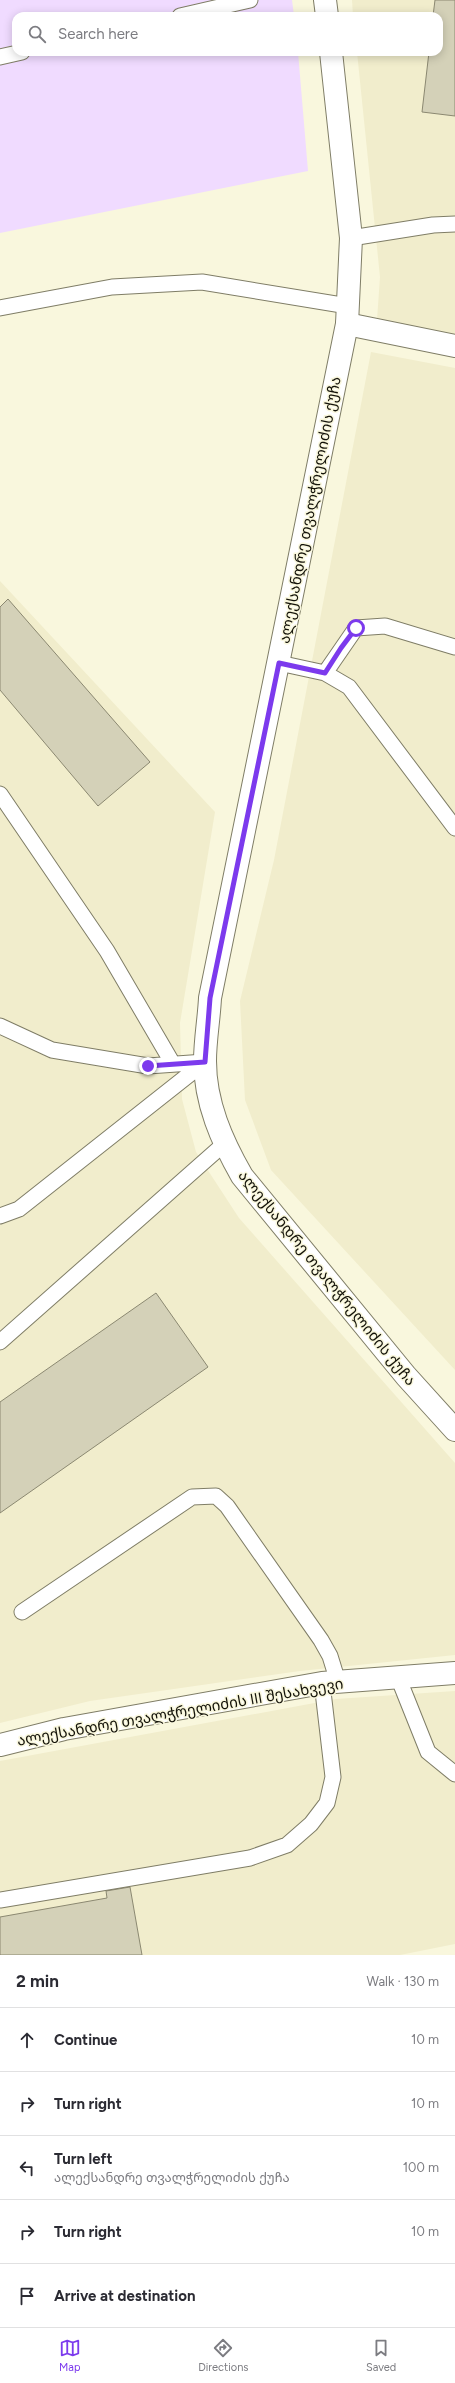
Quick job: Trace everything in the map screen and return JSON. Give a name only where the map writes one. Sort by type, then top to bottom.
[{"type":"street","points":[[325,0],[326,12]]},
{"type":"street","name":"ალექსანდრე თვალჭრელიძის ქუჩა","points":[[331,56],[351,238],[348,315],[279,663],[210,998],[205,1062],[209,1099],[224,1144],[242,1176],[406,1376],[455,1430]]},
{"type":"street","points":[[348,315],[455,346]]},
{"type":"street","name":"ალექსანდრე თვალჭრელიძის III შესახვევი","points":[[0,1745],[64,1729],[330,1682],[455,1673]]},
{"type":"lane","points":[[198,12],[250,0]]},
{"type":"lane","points":[[0,57],[12,54]]},
{"type":"lane","points":[[351,238],[455,224]]},
{"type":"lane","points":[[0,308],[112,287],[202,282],[348,315]]},
{"type":"lane","points":[[325,673],[356,628],[385,626],[455,646]]},
{"type":"lane","points":[[279,663],[325,673],[349,687],[455,828]]},
{"type":"lane","points":[[0,794],[107,951],[173,1064]]},
{"type":"lane","points":[[0,1026],[52,1050],[148,1066],[205,1062]]},
{"type":"lane","points":[[0,1216],[19,1209],[205,1062]]},
{"type":"lane","points":[[0,1342],[224,1144]]},
{"type":"lane","points":[[0,1900],[250,1858],[287,1845],[311,1824],[327,1803],[332,1777],[330,1656],[321,1640],[227,1506],[216,1496],[192,1497],[22,1612]]},
{"type":"lane","points":[[398,1678],[428,1752],[455,1774]]},
{"type":"shaded area","points":[[0,0],[292,0],[294,12],[12,12],[12,56],[298,56],[308,171],[0,233]]},
{"type":"shaded area","points":[[352,0],[455,0],[455,334],[377,320],[380,277],[357,56],[443,56],[443,12],[353,12]]},
{"type":"shaded area","points":[[371,352],[455,368],[455,1370],[271,1170],[245,1100],[240,1001],[274,860]]},
{"type":"shaded area","points":[[0,581],[215,812],[180,1023],[182,1099],[196,1152],[239,1218],[455,1463],[455,1655],[300,1671],[90,1701],[0,1723]]},
{"type":"shaded area","points":[[455,1691],[455,1944],[400,1955],[0,1955],[0,1761],[336,1699]]},
{"type":"building","points":[[435,0],[455,0],[455,116],[422,112],[429,56],[443,56],[443,12],[434,12]]},
{"type":"building","points":[[8,599],[150,762],[98,806],[0,690],[0,607]]},
{"type":"building","points":[[156,1293],[208,1367],[0,1513],[0,1402]]},
{"type":"building","points":[[130,1887],[142,1955],[0,1955],[0,1917],[107,1898],[106,1891]]},
{"type":"route","points":[[148,1066],[205,1062],[210,998],[279,663],[325,673],[356,628]]}]
